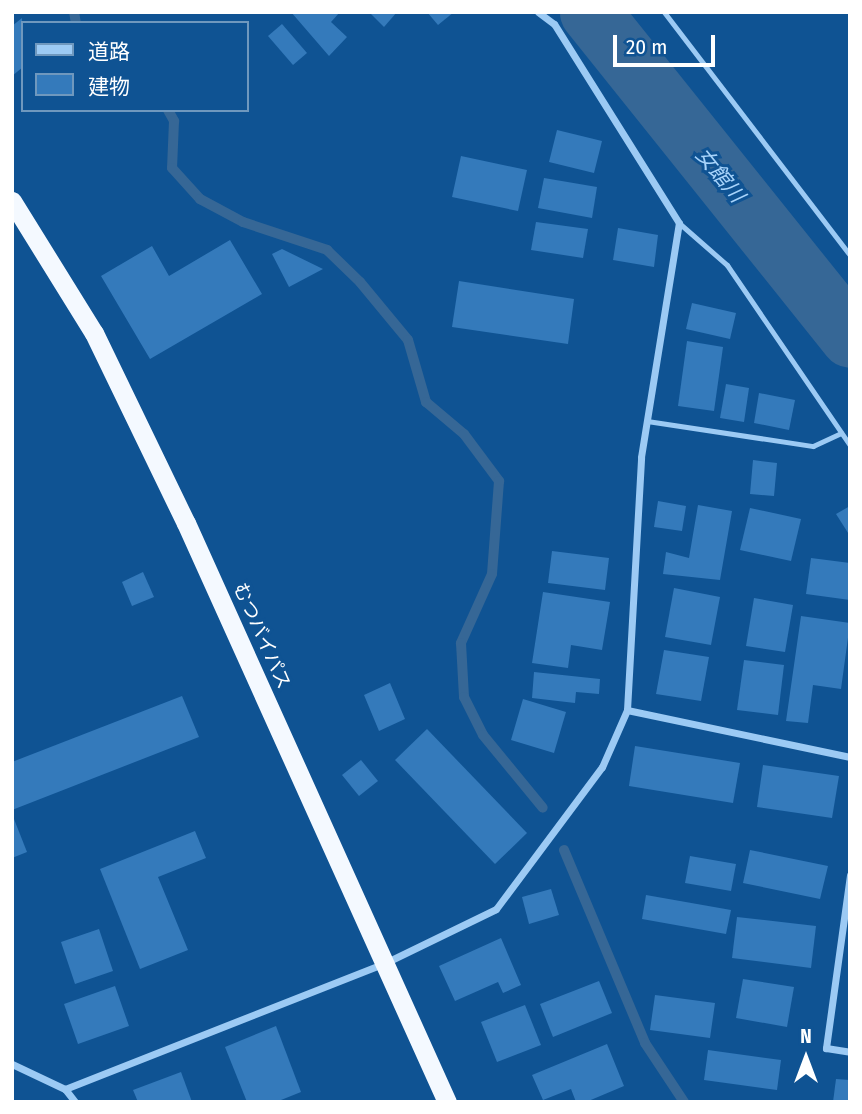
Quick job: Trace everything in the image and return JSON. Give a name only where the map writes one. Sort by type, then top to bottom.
[{"type":"highway","name":"むつバイパス","points":[[12,201],[94,333],[386,963],[447,1102]]},
{"type":"street","points":[[65,1089],[386,963],[496,909],[602,767],[627,710],[647,421],[679,223],[554,24],[538,12]]},
{"type":"street","points":[[627,710],[850,757]]},
{"type":"street","points":[[850,875],[826,1048],[850,1052]]},
{"type":"street","points":[[12,1064],[65,1089],[75,1102]]},
{"type":"lane","points":[[663,12],[850,255]]},
{"type":"lane","points":[[679,223],[727,265],[850,445]]},
{"type":"lane","points":[[647,421],[813,446],[841,433]]},
{"type":"building","points":[[291,12],[340,12],[331,22],[347,37],[329,56]]},
{"type":"building","points":[[369,12],[397,12],[384,27]]},
{"type":"building","points":[[427,12],[454,12],[438,25]]},
{"type":"building","points":[[22,18],[21,69],[12,76],[12,26]]},
{"type":"building","points":[[282,24],[307,53],[293,65],[268,36]]},
{"type":"building","points":[[557,130],[602,141],[594,173],[549,162]]},
{"type":"building","points":[[461,156],[527,170],[518,211],[452,197]]},
{"type":"building","points":[[544,178],[597,187],[592,218],[538,208]]},
{"type":"building","points":[[536,222],[588,229],[583,258],[531,250]]},
{"type":"building","points":[[618,228],[658,235],[654,267],[613,260]]},
{"type":"building","points":[[230,240],[262,294],[150,359],[101,276],[152,246],[169,276]]},
{"type":"building","points":[[282,249],[323,269],[289,287],[272,254]]},
{"type":"building","points":[[459,281],[574,299],[568,344],[452,327]]},
{"type":"building","points":[[692,303],[736,313],[730,339],[686,329]]},
{"type":"building","points":[[687,341],[723,347],[714,411],[678,406]]},
{"type":"building","points":[[726,384],[749,388],[744,422],[720,418]]},
{"type":"building","points":[[759,393],[795,400],[789,430],[754,423]]},
{"type":"building","points":[[753,460],[777,463],[774,496],[750,494]]},
{"type":"building","points":[[658,501],[686,506],[682,531],[654,527]]},
{"type":"building","points":[[698,505],[732,511],[720,580],[663,574],[666,552],[689,558]]},
{"type":"building","points":[[850,506],[850,536],[836,514]]},
{"type":"building","points":[[750,508],[801,519],[791,561],[740,550]]},
{"type":"building","points":[[552,551],[609,558],[605,590],[548,583]]},
{"type":"building","points":[[811,558],[850,563],[850,600],[806,594]]},
{"type":"building","points":[[143,572],[154,597],[132,606],[122,582]]},
{"type":"building","points":[[674,588],[720,597],[711,645],[665,637]]},
{"type":"building","points":[[543,592],[610,602],[602,650],[571,645],[568,668],[532,663]]},
{"type":"building","points":[[754,598],[793,605],[785,652],[746,646]]},
{"type":"building","points":[[801,616],[850,623],[841,689],[813,685],[808,723],[786,721]]},
{"type":"building","points":[[664,650],[709,657],[701,701],[656,694]]},
{"type":"building","points":[[744,660],[784,665],[778,715],[737,710]]},
{"type":"building","points":[[534,672],[600,679],[599,694],[576,692],[575,703],[532,698]]},
{"type":"building","points":[[390,683],[405,719],[379,731],[364,695]]},
{"type":"building","points":[[182,696],[199,737],[12,810],[12,762]]},
{"type":"building","points":[[523,699],[566,712],[554,753],[511,740]]},
{"type":"building","points":[[427,729],[527,833],[495,864],[395,760]]},
{"type":"building","points":[[635,746],[740,763],[733,803],[629,786]]},
{"type":"building","points":[[361,760],[378,781],[359,796],[342,775]]},
{"type":"building","points":[[763,765],[839,776],[832,818],[757,807]]},
{"type":"building","points":[[12,814],[27,852],[12,858]]},
{"type":"building","points":[[195,831],[206,858],[158,877],[188,950],[140,969],[100,869]]},
{"type":"building","points":[[750,850],[828,866],[820,899],[743,883]]},
{"type":"building","points":[[690,856],[736,864],[731,891],[685,883]]},
{"type":"building","points":[[551,889],[559,915],[529,924],[522,897]]},
{"type":"building","points":[[646,895],[731,910],[726,934],[642,919]]},
{"type":"building","points":[[737,917],[816,926],[811,968],[732,958]]},
{"type":"building","points":[[99,929],[113,971],[75,984],[61,942]]},
{"type":"building","points":[[501,938],[521,985],[503,993],[498,982],[455,1001],[439,966]]},
{"type":"building","points":[[743,979],[794,987],[787,1027],[736,1018]]},
{"type":"building","points":[[599,981],[612,1013],[553,1037],[540,1004]]},
{"type":"building","points":[[115,986],[129,1026],[78,1044],[64,1004]]},
{"type":"building","points":[[655,995],[715,1003],[710,1038],[650,1030]]},
{"type":"building","points":[[525,1005],[541,1045],[497,1062],[481,1022]]},
{"type":"building","points":[[276,1026],[301,1092],[276,1102],[247,1102],[225,1047]]},
{"type":"building","points":[[607,1044],[624,1086],[586,1102],[576,1102],[571,1089],[543,1100],[532,1075]]},
{"type":"building","points":[[708,1050],[781,1060],[777,1090],[704,1080]]},
{"type":"building","points":[[181,1072],[192,1102],[138,1102],[133,1090]]},
{"type":"building","points":[[836,1079],[850,1080],[850,1102],[833,1102]]},
{"type":"waterway","points":[[74,12],[76,21]]},
{"type":"waterway","name":"女館川","points":[[590,12],[850,337]]},
{"type":"waterway","points":[[169,112],[174,121],[172,168],[200,199],[243,222],[327,250],[360,282],[408,340],[426,402],[464,434],[499,481],[492,574],[461,643],[464,697],[483,735],[543,808]]},
{"type":"waterway","points":[[564,850],[645,1043],[684,1102]]}]
